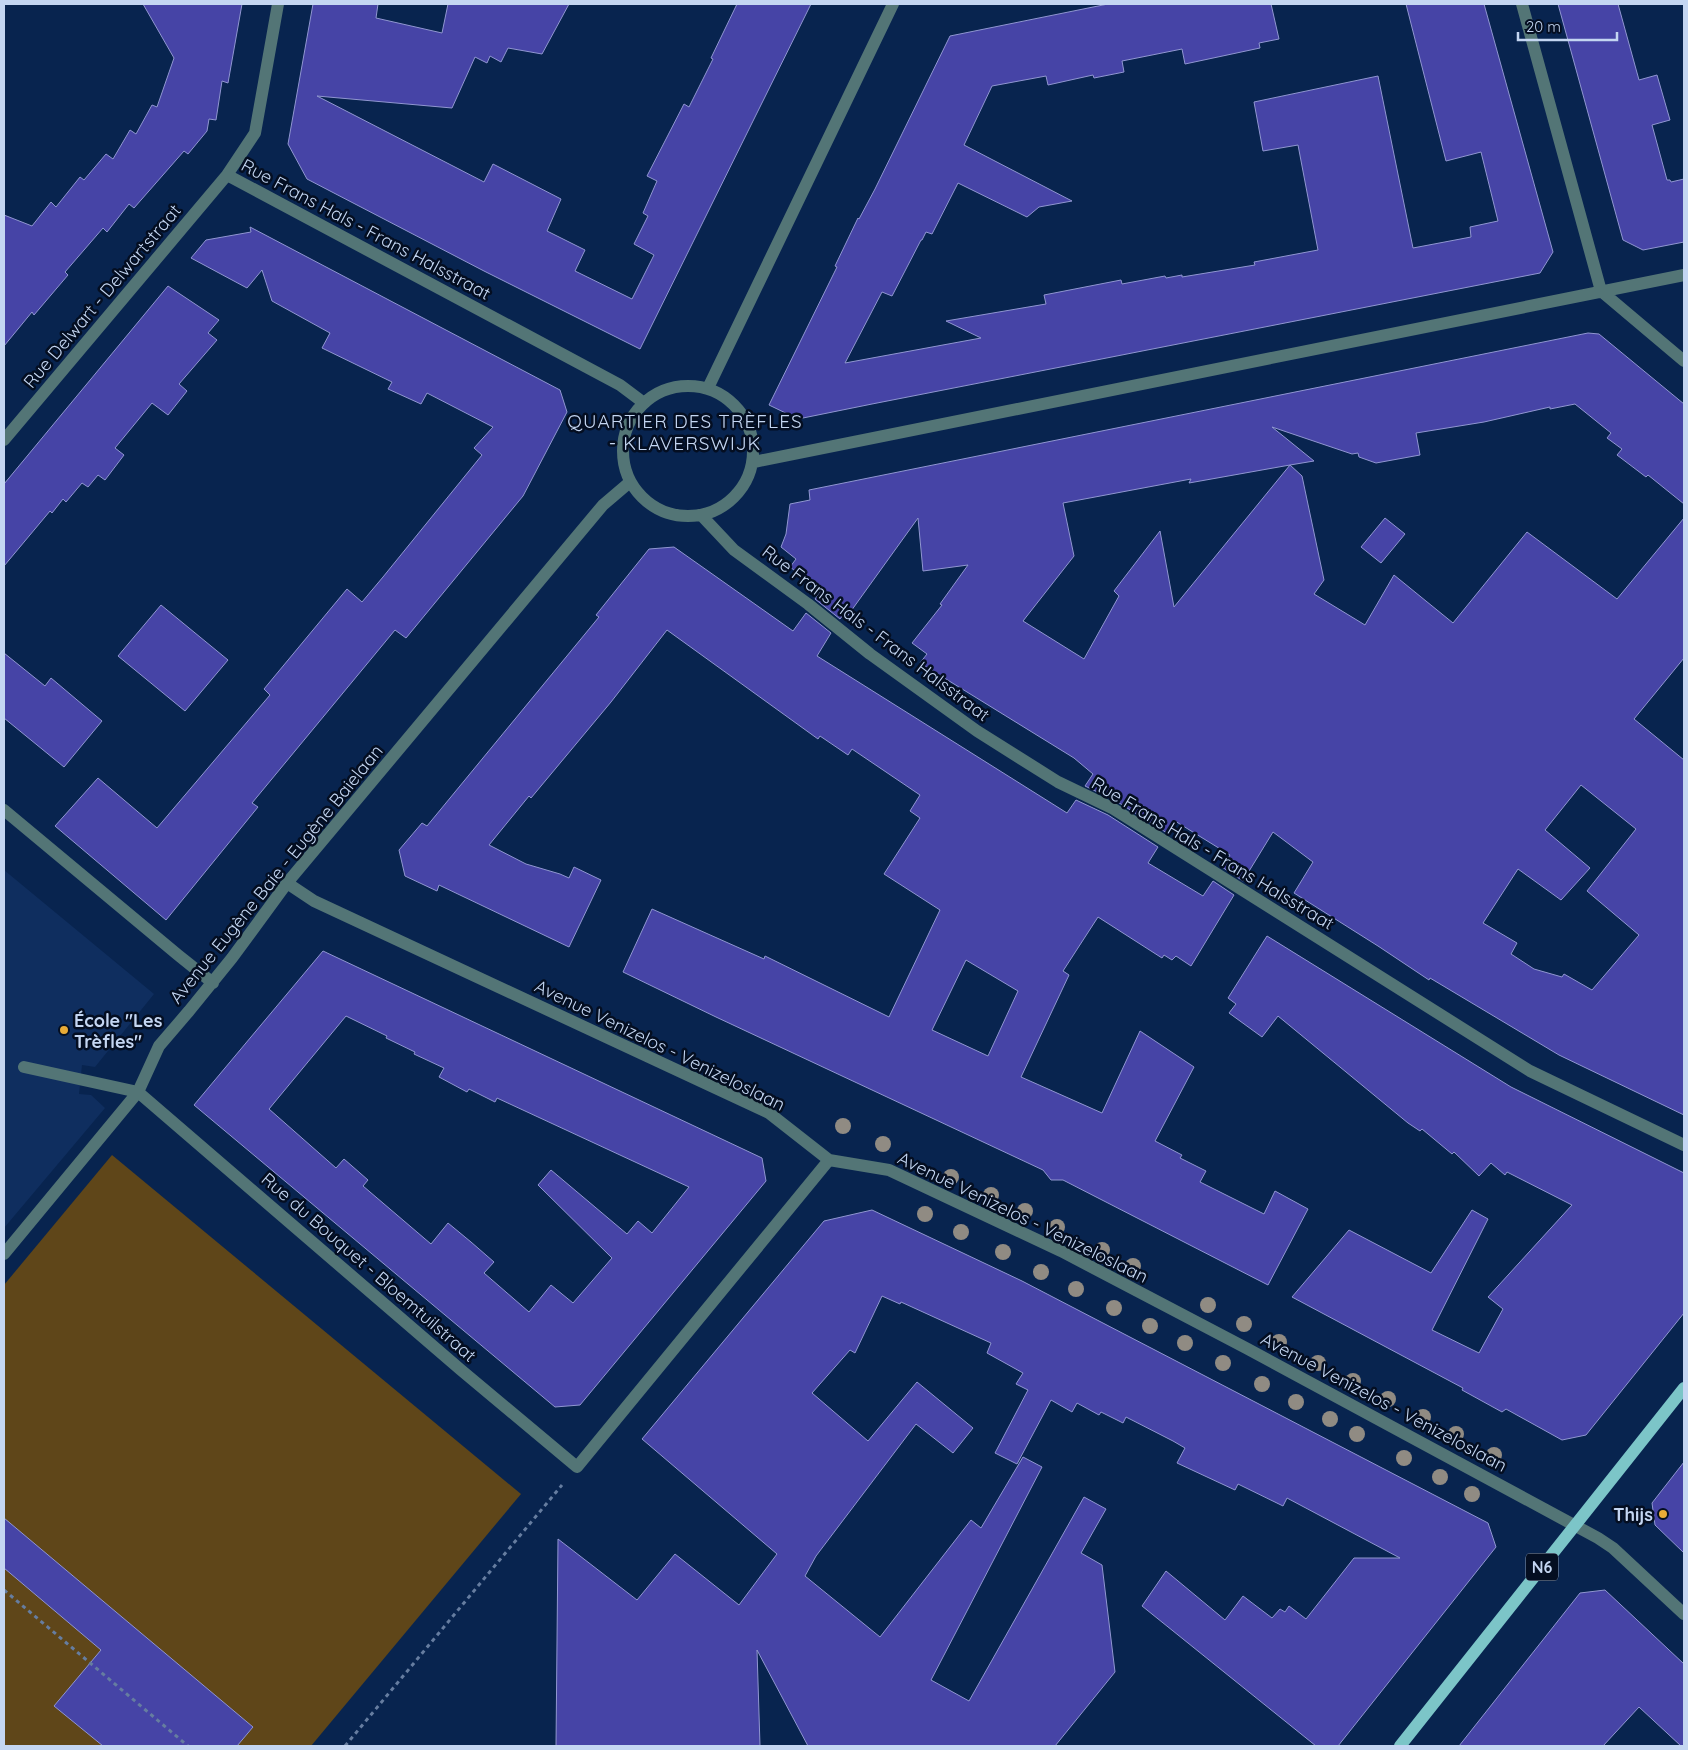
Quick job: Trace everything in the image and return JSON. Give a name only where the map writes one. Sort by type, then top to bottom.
[{"type":"main road","name":"N6","points":[[1400,1746],[1684,1388]]},
{"type":"street","name":"Rue Frans Hals - Frans Halsstraat","points":[[278,4],[254,133],[227,175],[620,385],[644,403]]},
{"type":"street","points":[[708,388],[893,4]]},
{"type":"street","points":[[1522,4],[1601,291],[1684,361]]},
{"type":"street","name":"Rue Delwart - Delwartstraat","points":[[4,440],[227,175]]},
{"type":"street","points":[[754,462],[1684,275]]},
{"type":"street","points":[[674,387],[708,388],[725,397],[739,409],[749,425],[754,443],[754,462],[744,486],[726,506],[702,516],[681,517],[660,511],[643,499],[630,482],[624,466],[622,449],[625,432],[632,417],[644,403],[657,393],[674,387]]},
{"type":"street","name":"Avenue Eugène Baie - Eugène Baielaan","points":[[4,1254],[138,1092],[159,1046],[213,982],[287,883],[603,505],[630,482]]},
{"type":"street","name":"Rue Frans Hals - Frans Halsstraat","points":[[702,516],[734,550],[808,604],[870,654],[977,731],[1058,782],[1112,808],[1530,1071],[1684,1145]]},
{"type":"street","points":[[4,810],[213,982]]},
{"type":"street","name":"Avenue Venizelos - Venizeloslaan","points":[[287,883],[314,901],[770,1114],[829,1160],[889,1170],[1061,1251],[1264,1357],[1575,1525],[1612,1548],[1684,1614]]},
{"type":"street","points":[[24,1067],[138,1092]]},
{"type":"street","name":"Rue du Bouquet - Bloemtuilstraat","points":[[138,1092],[461,1370],[577,1467]]},
{"type":"street","points":[[577,1467],[829,1160]]},
{"type":"path","points":[[345,1746],[577,1467]]},
{"type":"path","points":[[4,1590],[188,1746]]},
{"type":"shaded area","name":"École \"Les Trèfles\"","points":[[4,870],[154,994],[95,1067],[82,1065],[79,1094],[91,1095],[105,1108],[4,1228]]},
{"type":"shaded area","points":[[112,1155],[521,1494],[311,1746],[4,1746],[4,1285]]},
{"type":"building","points":[[143,4],[242,4],[228,83],[222,81],[216,120],[209,119],[207,131],[188,154],[184,151],[134,208],[129,204],[107,232],[103,228],[65,272],[68,275],[34,315],[32,312],[4,346],[4,215],[32,226],[51,202],[56,207],[80,177],[84,180],[106,154],[113,159],[130,130],[136,134],[152,105],[157,107],[174,58]]},
{"type":"building","points":[[313,4],[378,4],[376,18],[442,33],[448,4],[569,4],[542,54],[508,48],[501,62],[490,56],[487,63],[475,57],[452,108],[317,96],[484,182],[493,164],[561,199],[547,231],[585,250],[575,271],[632,299],[654,255],[634,244],[648,216],[643,213],[657,181],[647,176],[684,104],[689,107],[737,4],[811,4],[640,349],[307,179],[288,144]]},
{"type":"building","points":[[1108,4],[1271,4],[1279,39],[1259,43],[1260,48],[1185,64],[1182,49],[1122,61],[1124,72],[1094,78],[1093,75],[1048,85],[1046,76],[992,86],[964,145],[1072,201],[1039,207],[1027,217],[958,183],[932,234],[926,232],[892,296],[882,292],[845,363],[981,338],[946,321],[1046,304],[1044,295],[1121,280],[1122,284],[1165,276],[1166,278],[1182,275],[1182,277],[1255,265],[1254,262],[1318,250],[1298,145],[1263,151],[1254,102],[1378,76],[1413,248],[1471,237],[1470,227],[1498,221],[1481,152],[1446,161],[1406,4],[1484,4],[1553,252],[1540,273],[798,419],[769,405],[837,267],[835,266],[858,218],[875,189],[950,36]]},
{"type":"building","points":[[1558,4],[1618,4],[1639,80],[1657,75],[1670,120],[1652,125],[1667,180],[1671,182],[1684,179],[1684,242],[1643,250],[1623,240]]},
{"type":"building","points":[[250,227],[560,390],[567,412],[523,496],[406,638],[395,630],[252,803],[258,807],[166,920],[55,826],[98,778],[157,828],[270,695],[264,689],[347,589],[362,602],[383,577],[482,455],[474,448],[493,427],[427,393],[421,404],[388,389],[392,382],[322,348],[330,333],[272,301],[262,270],[247,288],[191,258],[206,240],[251,232]]},
{"type":"building","points":[[168,286],[219,320],[208,333],[217,340],[179,384],[187,391],[168,415],[152,403],[115,448],[124,455],[105,480],[98,475],[88,487],[82,483],[66,502],[63,499],[52,513],[50,511],[4,566],[4,484]]},
{"type":"building","points":[[1588,333],[1599,334],[1684,404],[1684,504],[1648,475],[1646,477],[1617,455],[1622,449],[1607,438],[1611,433],[1575,404],[1550,409],[1550,407],[1484,422],[1416,433],[1420,455],[1376,463],[1359,457],[1358,453],[1352,454],[1272,427],[1314,461],[1290,465],[1302,476],[1324,580],[1314,594],[1365,625],[1394,575],[1453,623],[1527,532],[1617,599],[1684,518],[1684,658],[1634,719],[1684,760],[1684,1115],[1559,1055],[1430,978],[1429,980],[1294,893],[1313,862],[1273,832],[1243,881],[1222,867],[1230,855],[1175,821],[1167,833],[1116,801],[1085,786],[1093,774],[1074,758],[920,663],[927,654],[912,643],[942,605],[940,604],[968,565],[923,571],[918,518],[846,618],[843,615],[840,619],[815,599],[821,591],[790,567],[796,559],[781,547],[786,534],[790,504],[810,500],[809,490]],"holes":[[[1290,465],[1174,607],[1160,531],[1114,591],[1119,596],[1084,659],[1023,621],[1074,556],[1063,503],[1191,479],[1189,483]],[[1581,785],[1636,829],[1587,891],[1639,935],[1592,990],[1564,974],[1562,977],[1534,969],[1511,954],[1517,943],[1483,923],[1518,869],[1561,900],[1590,868],[1545,830]]]},
{"type":"building","points":[[1385,518],[1405,534],[1381,563],[1361,547]]},
{"type":"building","points":[[674,547],[793,631],[806,613],[831,633],[817,656],[1067,813],[1076,800],[1108,815],[1158,847],[1148,863],[1203,896],[1213,881],[1234,895],[1191,966],[1176,956],[1172,960],[1164,955],[1162,958],[1098,917],[1063,971],[1069,975],[1021,1077],[1102,1113],[1140,1031],[1194,1067],[1155,1141],[1182,1155],[1180,1158],[1206,1171],[1200,1182],[1264,1214],[1275,1191],[1308,1209],[1268,1285],[1063,1180],[1051,1180],[1043,1170],[623,972],[652,909],[764,959],[765,956],[889,1017],[940,910],[884,874],[920,818],[910,811],[920,795],[852,749],[848,755],[820,736],[818,739],[667,630],[611,702],[489,845],[526,864],[569,878],[574,867],[601,880],[569,947],[439,885],[437,891],[405,876],[399,850],[422,823],[427,826],[599,617],[596,615],[649,549]],"holes":[[[966,960],[1018,991],[988,1056],[932,1030]]]},
{"type":"building","points":[[161,605],[228,660],[185,711],[118,656]]},
{"type":"building","points":[[4,653],[45,686],[51,678],[102,721],[64,767],[4,718]]},
{"type":"building","points":[[1267,936],[1511,1087],[1684,1173],[1684,1313],[1586,1435],[1562,1440],[1506,1409],[1502,1412],[1462,1390],[1463,1388],[1292,1297],[1349,1230],[1431,1273],[1472,1210],[1488,1219],[1432,1330],[1479,1353],[1503,1309],[1488,1297],[1572,1205],[1507,1172],[1505,1175],[1491,1163],[1479,1176],[1454,1152],[1452,1154],[1422,1129],[1420,1131],[1408,1123],[1278,1016],[1262,1037],[1229,1013],[1236,1004],[1228,998]]},
{"type":"building","points":[[323,951],[762,1158],[766,1181],[580,1405],[555,1407],[194,1105]],"holes":[[[346,1016],[387,1036],[386,1038],[415,1052],[414,1054],[444,1068],[439,1077],[467,1092],[469,1089],[495,1102],[497,1098],[689,1187],[652,1233],[638,1221],[627,1234],[551,1170],[538,1185],[612,1258],[573,1303],[551,1285],[529,1312],[484,1273],[494,1262],[448,1223],[431,1244],[363,1186],[368,1180],[344,1159],[336,1168],[269,1109]]]},
{"type":"building","points":[[872,1210],[1022,1281],[1488,1523],[1496,1547],[1338,1746],[1316,1746],[1142,1606],[1166,1571],[1225,1620],[1243,1596],[1272,1618],[1280,1609],[1285,1612],[1289,1606],[1306,1619],[1354,1558],[1400,1558],[1287,1498],[1283,1506],[1238,1484],[1235,1490],[1177,1463],[1185,1448],[1126,1417],[1123,1423],[1101,1412],[1099,1415],[1077,1403],[1072,1412],[1051,1400],[1017,1464],[995,1453],[1028,1390],[1016,1384],[1023,1373],[987,1353],[991,1343],[901,1302],[900,1304],[882,1296],[855,1353],[850,1350],[812,1393],[868,1441],[917,1382],[973,1428],[953,1453],[916,1424],[816,1556],[805,1576],[880,1637],[971,1520],[981,1528],[1023,1457],[1042,1467],[931,1680],[969,1701],[1084,1497],[1106,1509],[1081,1553],[1102,1565],[1115,1672],[1055,1746],[808,1746],[757,1650],[760,1746],[556,1746],[558,1539],[637,1600],[675,1554],[739,1605],[777,1554],[642,1439],[824,1221]]},
{"type":"building","points":[[1684,1462],[1684,1553],[1655,1525],[1652,1503]]},
{"type":"building","points":[[4,1518],[253,1727],[237,1746],[103,1746],[54,1706],[101,1650],[4,1568]]},
{"type":"building","points":[[1605,1590],[1684,1664],[1684,1746],[1681,1746],[1639,1707],[1603,1746],[1459,1746],[1580,1593]]},
{"type":"place","name":"École \"Les Trèfles\"","points":[[64,1030]]},
{"type":"place","name":"Thijs","points":[[1663,1514]]},
{"type":"district","name":"QUARTIER DES TRÈFLES - KLAVERSWIJK","points":[[685,432]]}]
